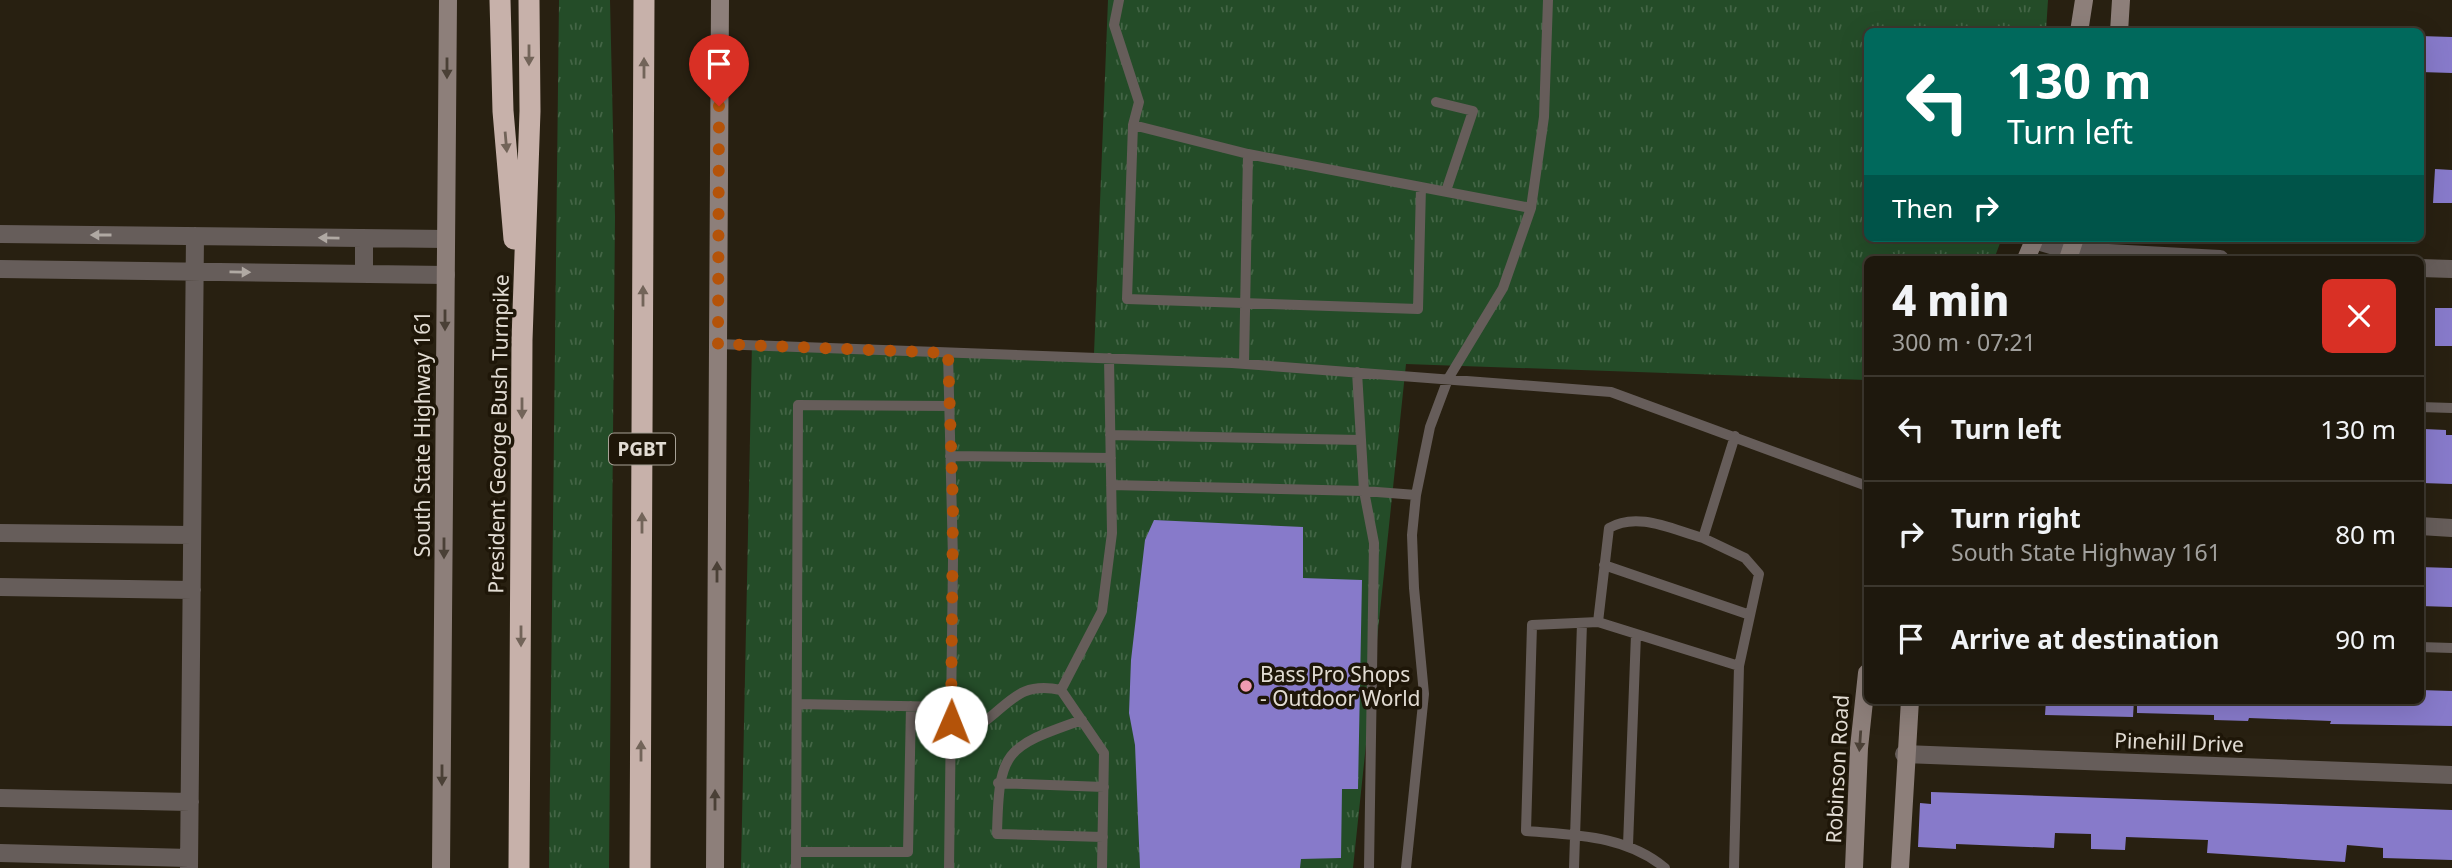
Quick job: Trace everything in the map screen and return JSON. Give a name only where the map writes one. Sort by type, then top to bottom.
[{"type":"highway","points":[[500,0],[503,111],[523,340]]},
{"type":"highway","name":"President George Bush Turnpike","points":[[519,868],[523,340],[530,110],[529,0]]},
{"type":"highway","name":"PGBT","points":[[640,868],[646,0]]},
{"type":"main road","name":"South State Highway 161","points":[[441,868],[448,0]]},
{"type":"main road","points":[[715,868],[720,0]]},
{"type":"main road","points":[[2080,28],[2084,0]]},
{"type":"main road","points":[[2119,28],[2121,0]]},
{"type":"main road","name":"Robinson Road","points":[[1854,868],[1859,748],[1864,701]]},
{"type":"main road","points":[[1900,868],[1904,754],[1910,704]]},
{"type":"street","points":[[0,234],[446,239]]},
{"type":"street","points":[[0,853],[189,863],[195,236]]},
{"type":"street","points":[[364,238],[364,274]]},
{"type":"street","points":[[2046,242],[2071,249],[2175,256]]},
{"type":"street","points":[[2424,268],[2452,269]]},
{"type":"street","points":[[0,269],[446,275]]},
{"type":"street","points":[[2424,526],[2452,528]]},
{"type":"street","points":[[0,533],[192,534]]},
{"type":"street","points":[[0,587],[192,590]]},
{"type":"street","name":"Pinehill Drive","points":[[1904,754],[2452,775]]},
{"type":"street","points":[[0,798],[190,802]]},
{"type":"lane","points":[[1119,0],[1114,25],[1139,102],[1133,125],[1127,299],[1418,309],[1421,187]]},
{"type":"lane","points":[[1406,868],[1424,694],[1414,589],[1412,535],[1416,495],[1430,427],[1448,379],[1503,288],[1531,208],[1544,117],[1548,0]]},
{"type":"lane","points":[[1436,102],[1473,111],[1446,191]]},
{"type":"lane","points":[[1133,125],[1248,153],[1531,208]]},
{"type":"lane","points":[[1244,363],[1248,153]]},
{"type":"lane","points":[[718,344],[1244,363],[1611,392],[1864,485]]},
{"type":"lane","points":[[948,353],[951,707],[949,868]]},
{"type":"lane","points":[[1061,690],[1102,611],[1112,533],[1109,358]]},
{"type":"lane","points":[[1357,372],[1364,491],[1374,543],[1369,868]]},
{"type":"lane","points":[[796,868],[798,405],[949,406]]},
{"type":"lane","points":[[2424,407],[2452,408]]},
{"type":"lane","points":[[1110,435],[1361,440]]},
{"type":"lane","points":[[1703,538],[1735,436]]},
{"type":"lane","points":[[950,456],[1111,458]]},
{"type":"lane","points":[[1111,485],[1364,491],[1416,495]]},
{"type":"lane","points":[[1598,622],[1609,528],[1623,520],[1637,520],[1703,538],[1745,558],[1759,574],[1739,666],[1734,868]]},
{"type":"lane","points":[[1604,565],[1750,615]]},
{"type":"lane","points":[[1665,868],[1651,856],[1628,845],[1575,835],[1526,831],[1532,625],[1598,622],[1739,666]]},
{"type":"lane","points":[[1574,868],[1582,623]]},
{"type":"lane","points":[[1628,845],[1636,634]]},
{"type":"lane","points":[[2424,647],[2452,648]]},
{"type":"lane","points":[[950,738],[979,726],[1011,697],[1032,688],[1061,690]]},
{"type":"lane","points":[[1061,690],[1104,753],[1102,868]]},
{"type":"lane","points":[[797,704],[951,707]]},
{"type":"lane","points":[[796,852],[908,852],[911,706]]},
{"type":"lane","points":[[1082,720],[1027,740],[1007,759],[999,783],[997,834],[1102,837]]},
{"type":"lane","points":[[999,783],[1104,787]]},
{"type":"green space","points":[[559,0],[610,0],[615,217],[609,868],[549,868]]},
{"type":"green space","points":[[1108,0],[2048,0],[2046,28],[1864,28],[1864,242],[2000,242],[1995,256],[1864,256],[1864,380],[1406,364],[1353,868],[741,868],[752,343],[1094,354]]},
{"type":"building","points":[[2424,36],[2452,37],[2452,73],[2424,72]]},
{"type":"building","points":[[2435,169],[2452,170],[2452,203],[2433,203]]},
{"type":"building","points":[[2435,308],[2452,308],[2452,346],[2435,346]]},
{"type":"building","points":[[2424,429],[2446,430],[2446,435],[2452,435],[2452,484],[2424,483]]},
{"type":"building","name":"Bass Pro Shops - Outdoor World","points":[[1154,520],[1303,527],[1303,578],[1362,580],[1358,789],[1342,789],[1341,858],[1301,859],[1300,868],[1140,868],[1135,745],[1129,713],[1131,660],[1145,540]]},
{"type":"building","points":[[2424,567],[2452,568],[2452,607],[2424,606]]},
{"type":"building","points":[[2424,690],[2452,691],[2452,726],[2330,724],[2331,721],[2249,718],[2248,721],[2214,720],[2214,715],[2137,713],[2137,704],[2424,704]]},
{"type":"building","points":[[2046,704],[2134,704],[2133,717],[2045,715]]},
{"type":"building","points":[[1931,792],[2452,810],[2452,860],[2383,858],[2383,848],[2347,845],[2345,862],[2207,853],[2208,840],[2126,837],[2125,850],[2091,849],[2091,834],[2055,833],[2054,848],[1956,844],[1956,849],[1918,847],[1920,803],[1931,804]]},
{"type":"place","name":"Bass Pro Shops - Outdoor World","points":[[1246,686]]},
{"type":"route","points":[[719,106],[718,344],[948,353],[953,506],[951,722]]}]
